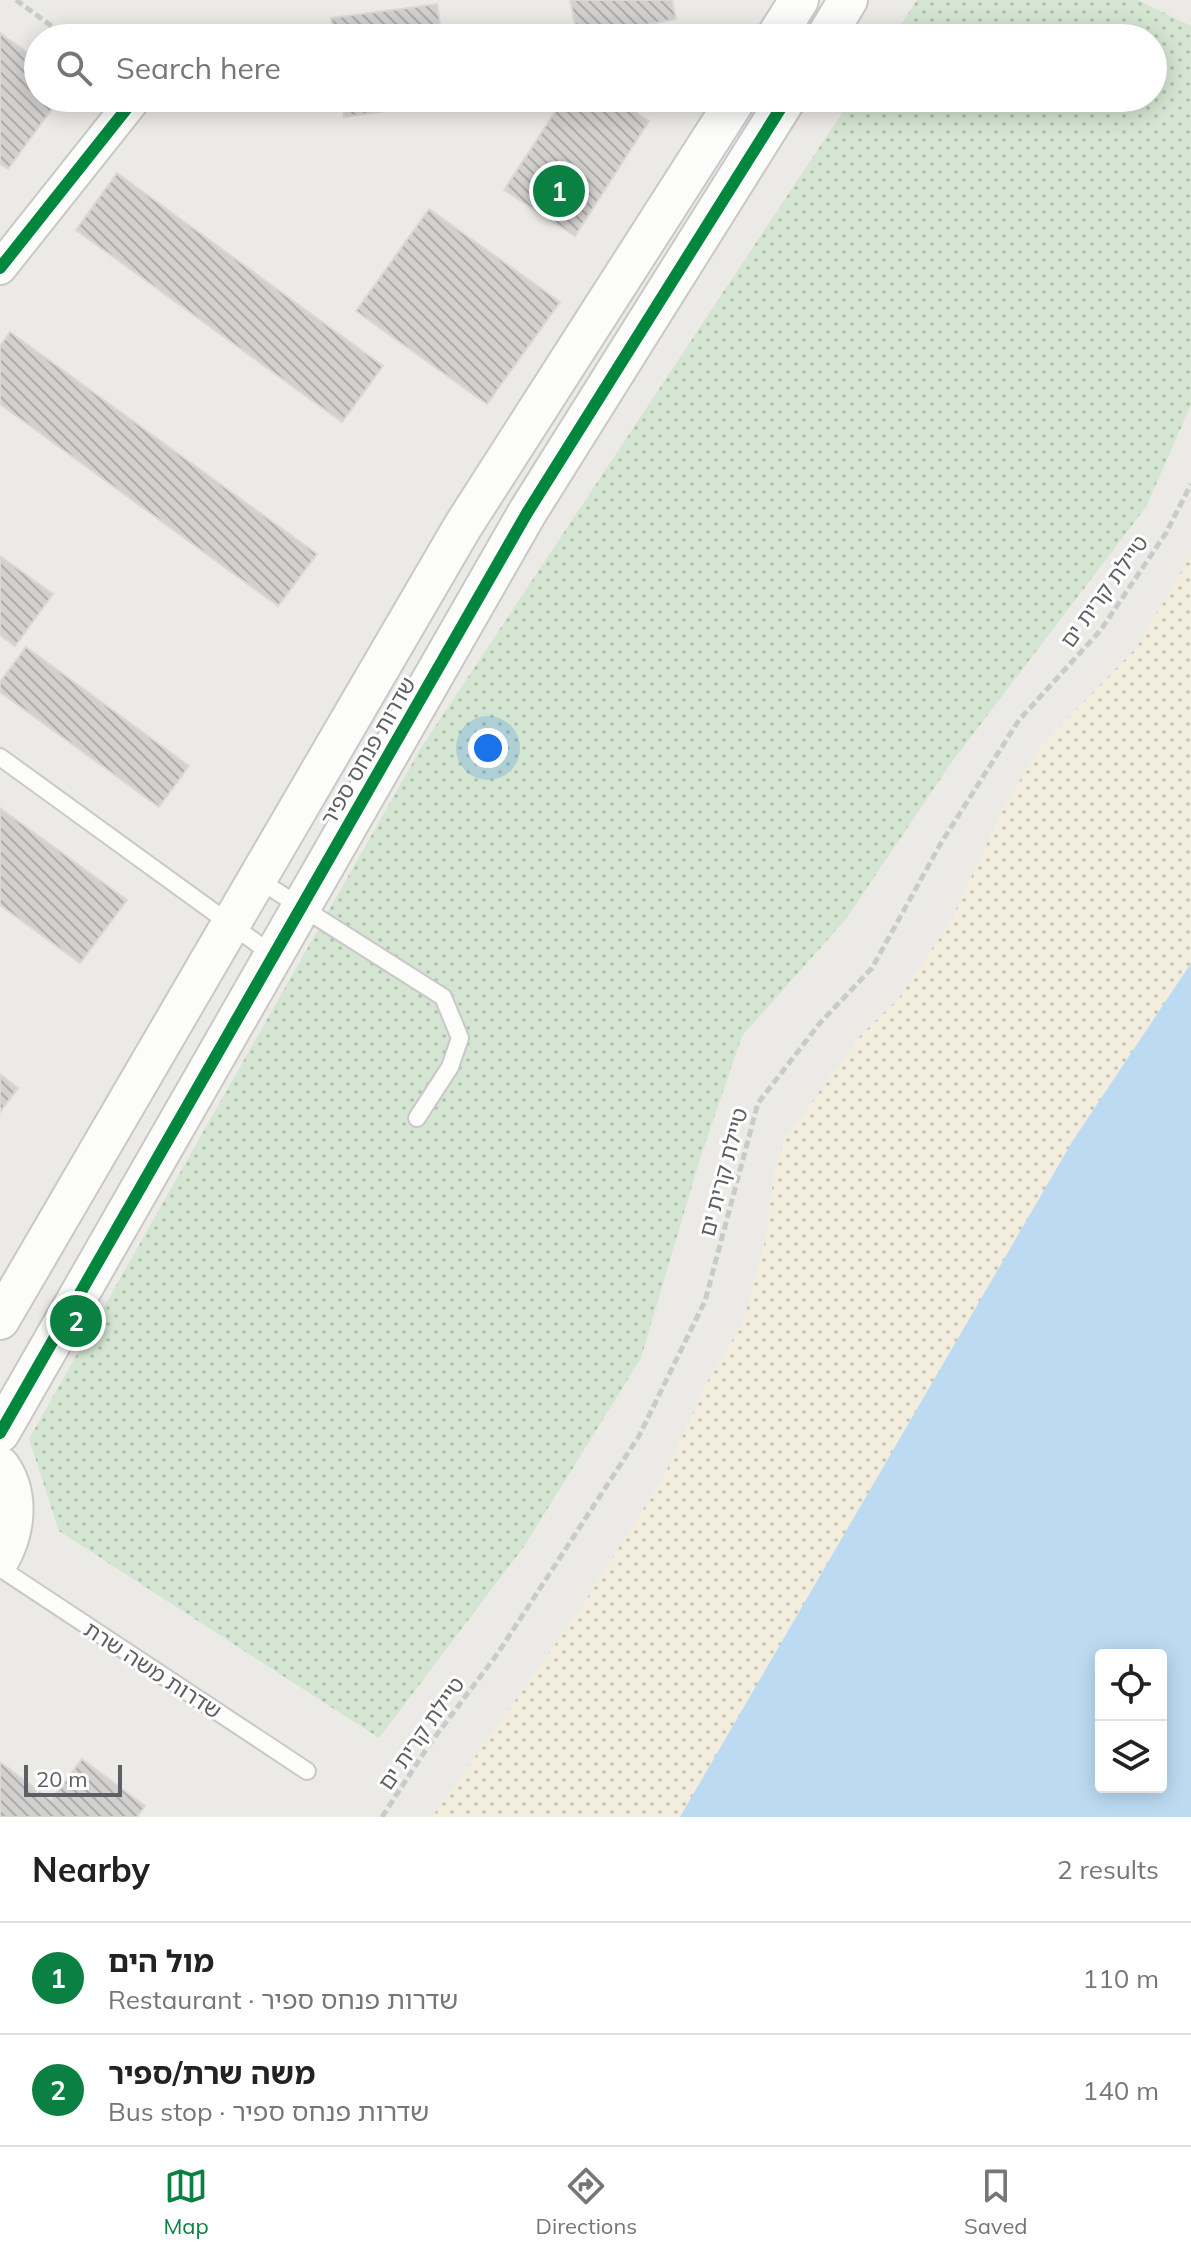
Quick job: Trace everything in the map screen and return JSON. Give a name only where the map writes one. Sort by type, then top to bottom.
[{"type":"street","points":[[784,24],[799,0]]},
{"type":"street","points":[[833,24],[848,0]]},
{"type":"street","points":[[0,268],[124,112]]},
{"type":"street","name":"שדרות פנחס ספיר","points":[[0,1320],[463,526],[728,112]]},
{"type":"street","name":"שדרות פנחס ספיר","points":[[0,1433],[527,513],[778,112]]},
{"type":"street","points":[[0,1466],[13,1495],[14,1520],[8,1544],[0,1559]]},
{"type":"lane","points":[[0,757],[275,955]]},
{"type":"lane","points":[[257,879],[443,997],[460,1038],[450,1067],[417,1118]]},
{"type":"lane","name":"שדרות משה שרת","points":[[0,1568],[307,1771]]},
{"type":"path","points":[[16,0],[49,24]]},
{"type":"green space","points":[[917,0],[1138,0],[1191,26],[1191,405],[1146,507],[951,763],[846,919],[742,1036],[699,1162],[641,1358],[525,1545],[379,1738],[59,1531],[29,1439],[421,748],[843,112],[1167,112],[1167,24],[901,24]]},
{"type":"sand","points":[[1191,555],[1191,1003],[690,1817],[432,1817],[579,1611],[664,1476],[705,1386],[743,1322],[765,1242],[774,1174],[784,1140],[860,1036],[899,998],[950,922],[1005,805],[1040,747],[1136,648]]},
{"type":"water","points":[[1191,963],[1191,1817],[680,1817],[1072,1142]]},
{"type":"building","points":[[570,0],[672,0],[676,19],[650,24],[575,24]]},
{"type":"building","points":[[437,4],[440,24],[332,24],[331,18]]},
{"type":"building","points":[[0,33],[24,50],[24,112],[50,112],[8,169],[0,164]]},
{"type":"building","points":[[343,112],[380,112],[344,117]]},
{"type":"building","points":[[555,112],[635,112],[649,121],[575,236],[504,190]]},
{"type":"building","points":[[117,173],[383,366],[342,422],[76,230]]},
{"type":"building","points":[[429,209],[560,302],[487,404],[356,311]]},
{"type":"building","points":[[10,332],[317,554],[278,606],[0,404],[0,346]]},
{"type":"building","points":[[0,556],[53,594],[15,646],[0,635]]},
{"type":"building","points":[[26,647],[189,766],[159,807],[0,692],[0,682]]},
{"type":"building","points":[[0,808],[127,900],[80,963],[0,905]]},
{"type":"building","points":[[0,1074],[18,1088],[0,1112]]},
{"type":"building","points":[[82,1759],[145,1806],[137,1817],[0,1817],[0,1762],[51,1800]]},
{"type":"cycle path","points":[[0,268],[124,112]]},
{"type":"cycle path","points":[[0,1433],[527,513],[778,112]]},
{"type":"place","name":"מול הים","points":[[559,191]]},
{"type":"place","name":"משה שרת/ספיר","points":[[76,1321]]}]
